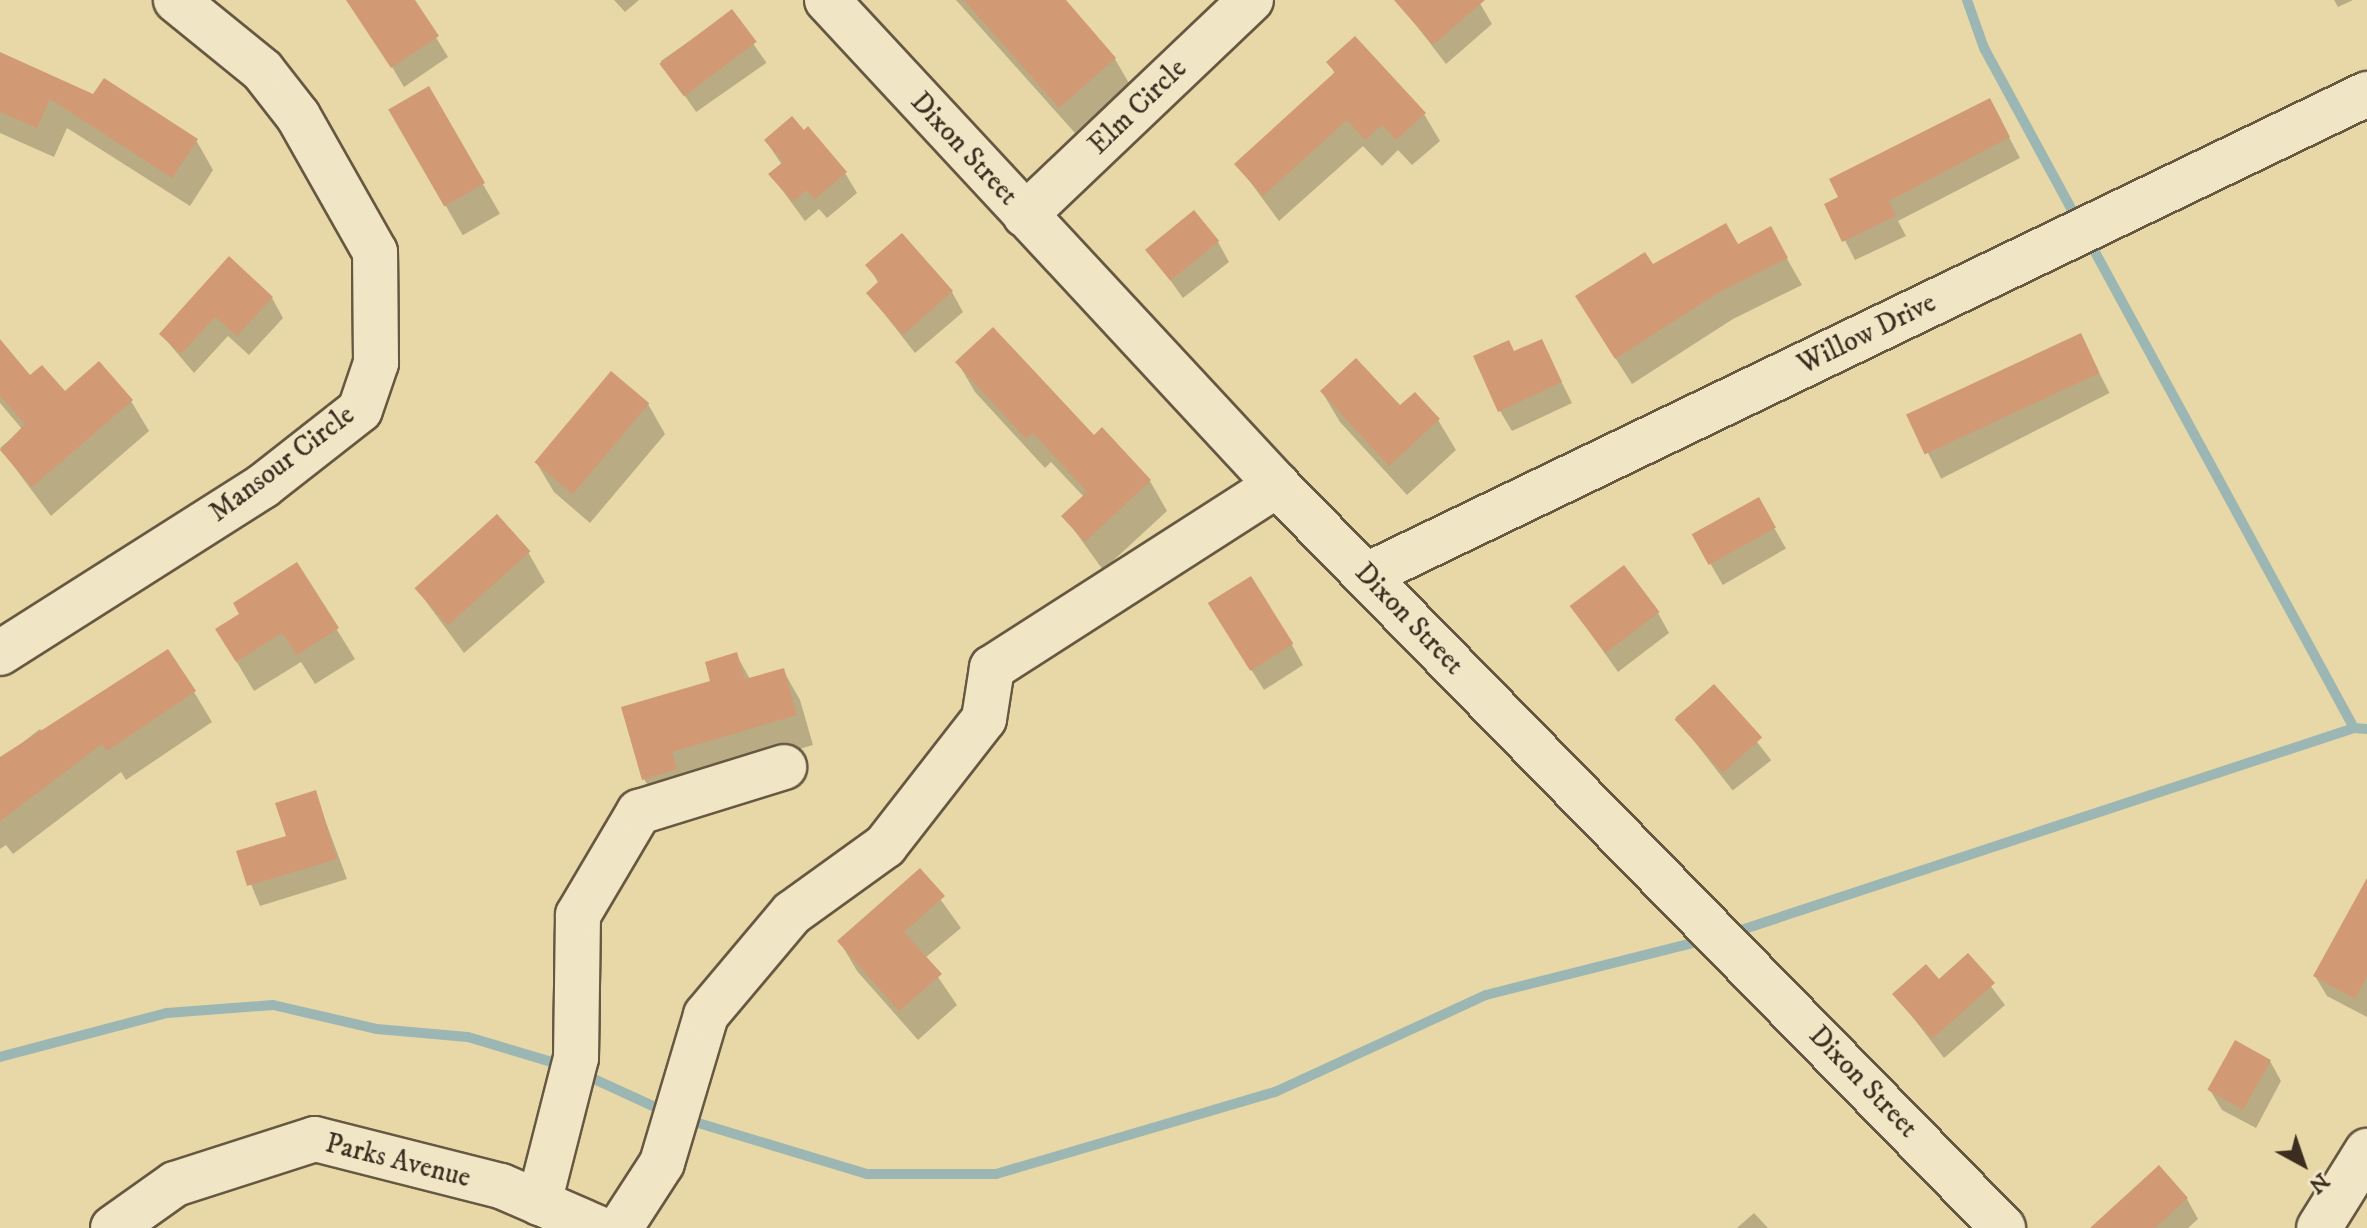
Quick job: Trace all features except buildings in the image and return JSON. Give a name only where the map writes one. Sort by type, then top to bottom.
[{"type":"street","name":"Mansour Circle","points":[[0,653],[263,486],[360,410],[376,363],[375,252],[298,116],[252,61],[176,0]]},
{"type":"street","name":"Dixon Street","points":[[827,0],[1277,485],[2003,1228]]},
{"type":"street","name":"Elm Circle","points":[[1025,215],[1251,0]]},
{"type":"street","name":"Willow Drive","points":[[1367,575],[2367,94]]},
{"type":"street","points":[[620,1228],[662,1163],[706,1015],[792,913],[885,846],[984,719],[992,668],[1277,485]]},
{"type":"street","points":[[539,1203],[576,1058],[578,915],[639,812],[784,767]]},
{"type":"street","name":"Parks Avenue","points":[[113,1228],[175,1184],[315,1139],[501,1186],[598,1228]]},
{"type":"street","points":[[2319,1228],[2367,1151]]},
{"type":"waterway","points":[[1967,0],[1984,48],[2079,223]]},
{"type":"waterway","points":[[2089,241],[2354,728]]},
{"type":"waterway","points":[[1732,933],[2354,728],[2367,729]]},
{"type":"waterway","points":[[685,1119],[867,1174],[996,1174],[1275,1092],[1486,995],[1705,940]]},
{"type":"waterway","points":[[0,1057],[167,1013],[273,1005],[377,1029],[468,1037],[565,1066]]},
{"type":"waterway","points":[[583,1074],[666,1112]]}]
